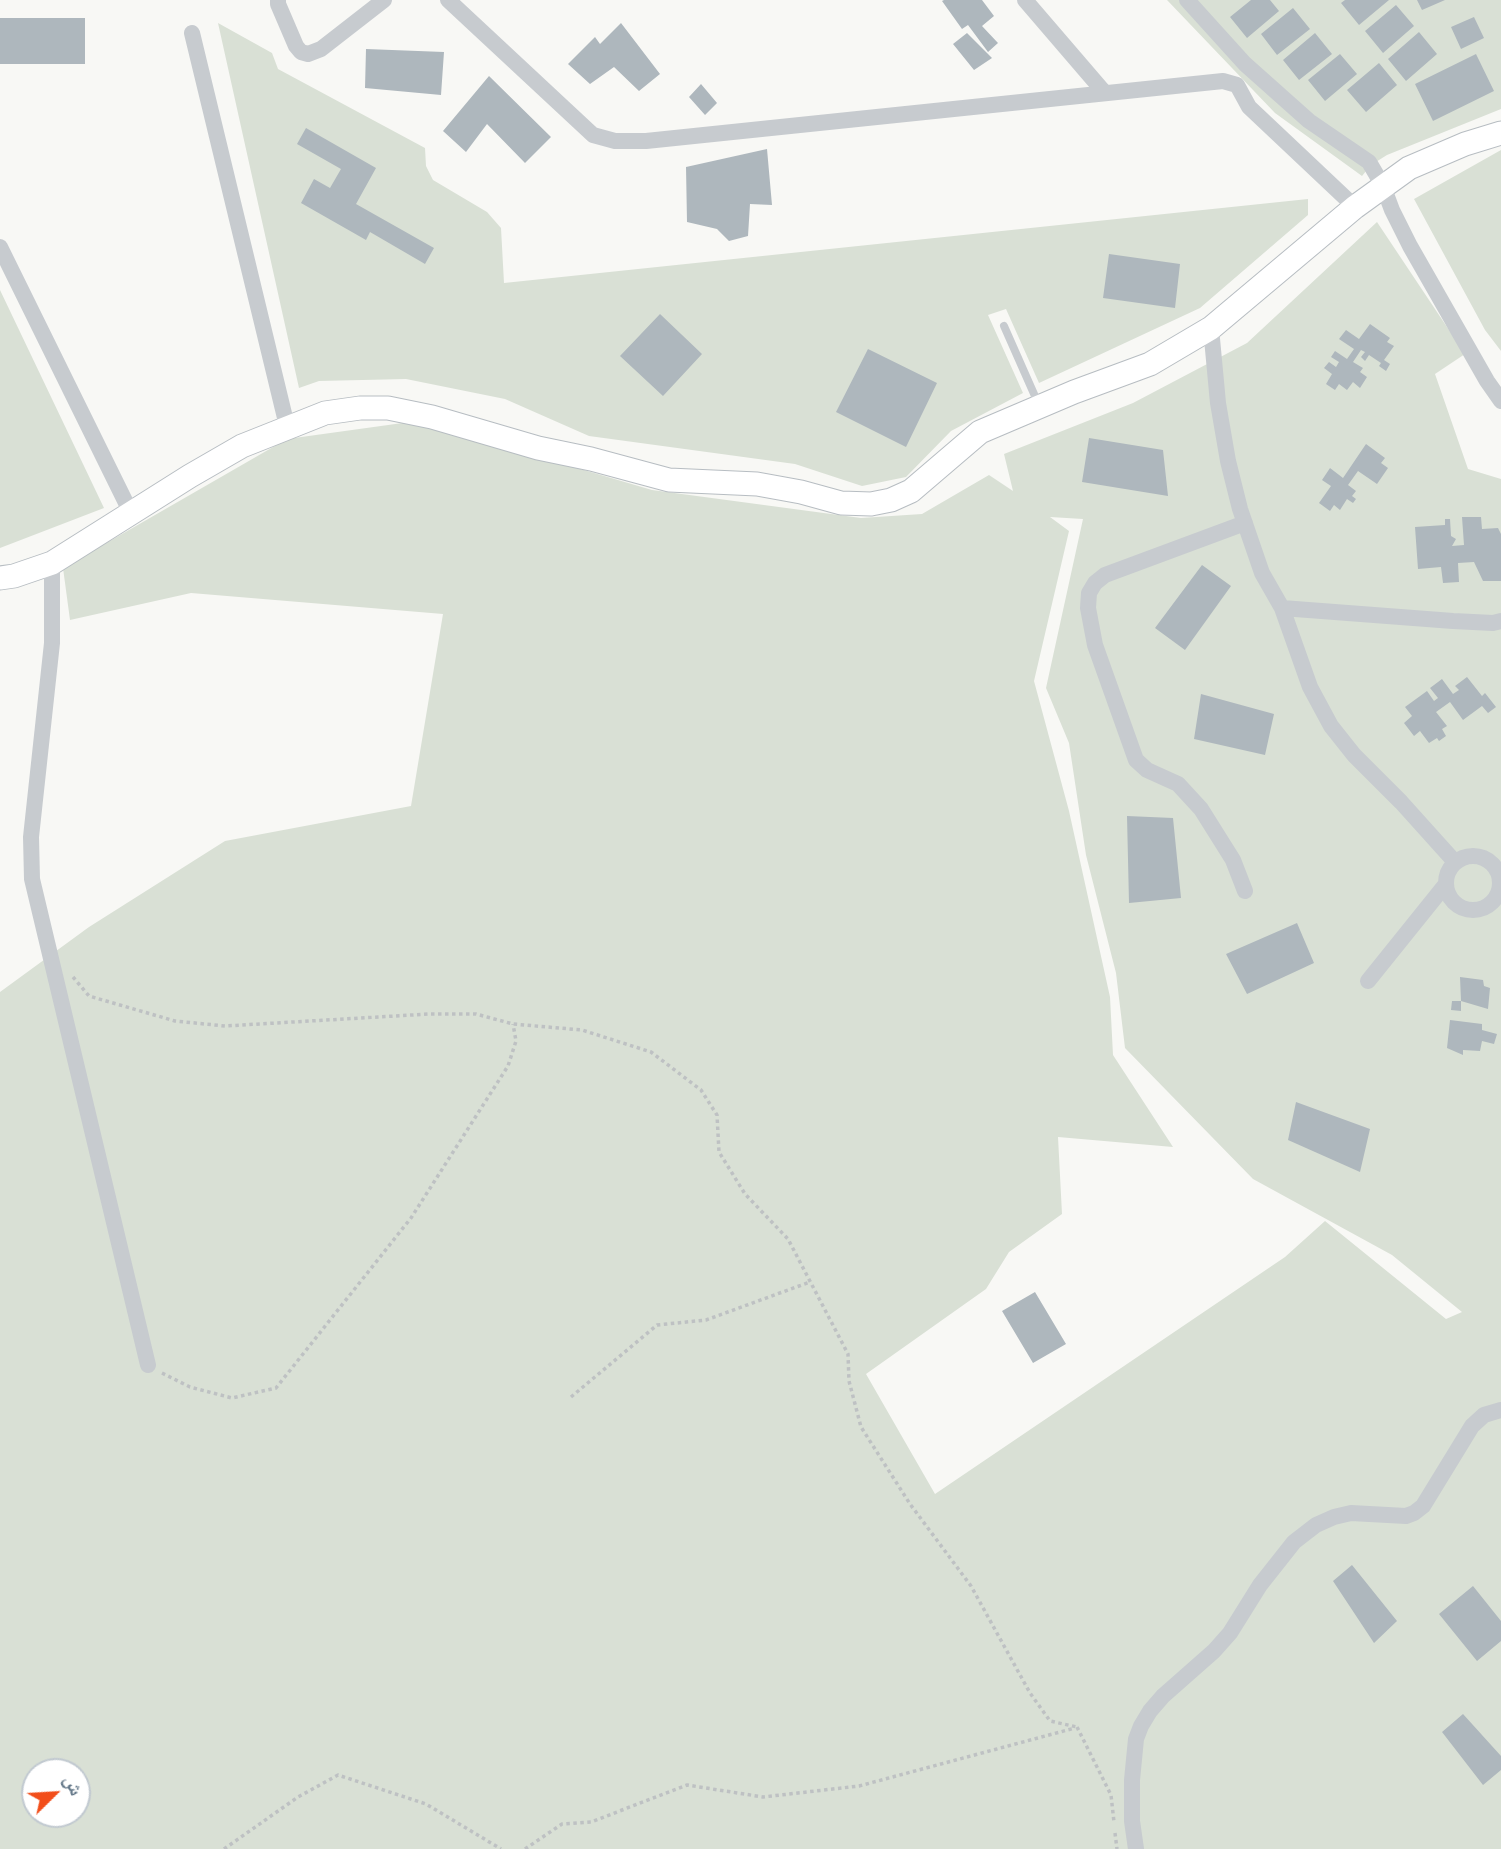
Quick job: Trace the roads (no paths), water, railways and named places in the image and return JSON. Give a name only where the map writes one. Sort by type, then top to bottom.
[{"type":"street","points":[[278,0],[296,46],[301,52],[308,54],[321,50],[384,0]]},
{"type":"street","points":[[448,0],[593,135],[615,141],[660,139],[1223,81],[1237,85],[1249,107],[1355,207]]},
{"type":"street","points":[[1025,0],[1104,92]]},
{"type":"street","points":[[1187,0],[1245,64],[1300,113],[1369,162],[1416,258],[1501,401]]},
{"type":"street","points":[[192,33],[287,426]]},
{"type":"street","points":[[0,578],[52,563],[242,446],[325,413],[360,408],[388,408],[432,417],[538,449],[591,459],[668,480],[757,484],[841,503],[871,504],[891,500],[911,491],[980,432],[1150,364],[1211,328],[1355,207],[1409,168],[1465,144],[1501,133]]},
{"type":"street","points":[[0,247],[131,513]]},
{"type":"street","points":[[1211,328],[1216,391],[1228,461],[1245,523],[1262,573],[1282,608],[1310,687],[1331,726],[1354,755],[1455,862]]},
{"type":"street","points":[[1245,523],[1105,575],[1095,583],[1089,593],[1088,608],[1095,646],[1136,760],[1147,769],[1178,784],[1201,809],[1233,860],[1245,891]]},
{"type":"street","points":[[52,563],[52,643],[31,837],[32,879],[148,1366]]},
{"type":"street","points":[[1282,608],[1452,621],[1501,621]]},
{"type":"street","points":[[1368,981],[1446,884],[1455,862],[1476,856],[1498,867],[1498,892],[1492,902],[1481,909],[1469,910],[1457,905],[1449,896],[1446,884]]},
{"type":"street","points":[[1136,1849],[1132,1821],[1133,1766],[1136,1739],[1150,1711],[1230,1633],[1260,1586],[1294,1542],[1316,1525],[1350,1513],[1406,1516],[1415,1513],[1423,1506],[1472,1426],[1484,1415],[1501,1410]]},
{"type":"lane","points":[[1004,326],[1040,406]]}]
